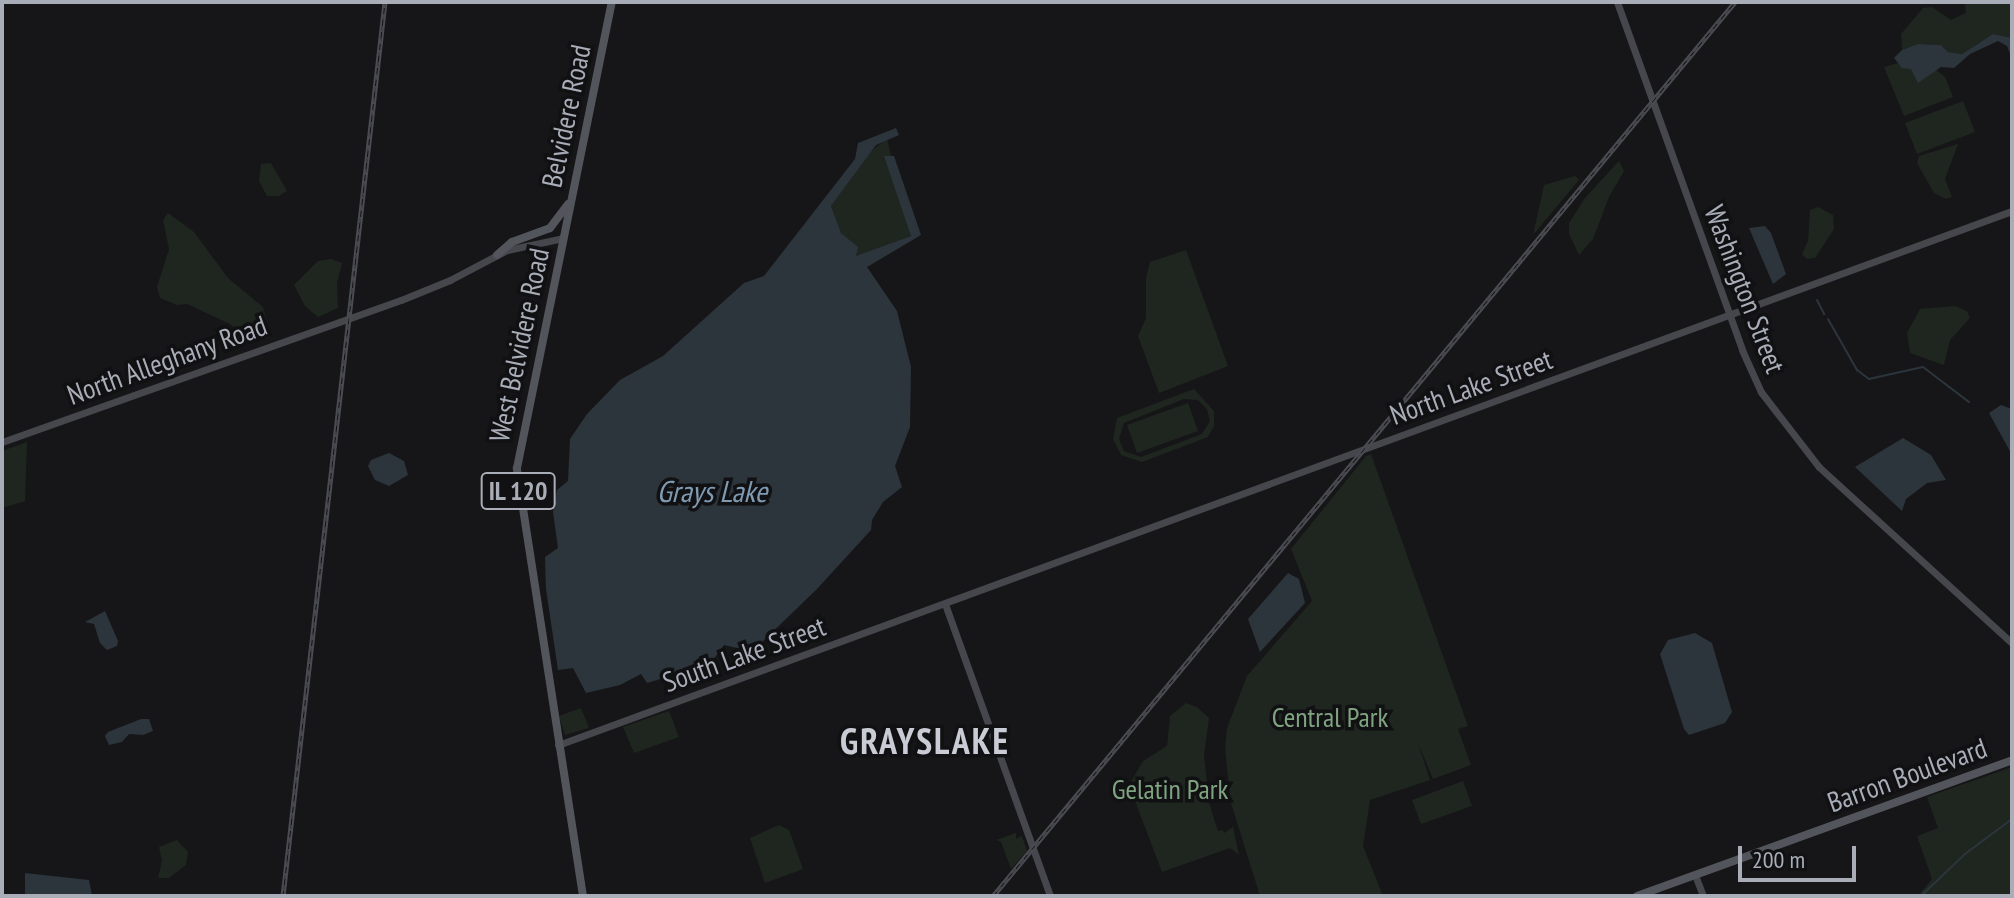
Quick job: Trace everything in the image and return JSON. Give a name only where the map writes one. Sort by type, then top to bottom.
[{"type":"main road","name":"Belvidere Road","points":[[563,238],[612,2]]},
{"type":"main road","points":[[497,255],[512,242],[550,228],[571,200]]},
{"type":"main road","name":"West Belvidere Road","points":[[558,745],[517,468],[563,238]]},
{"type":"main road","name":"IL 120","points":[[558,745],[583,896]]},
{"type":"main road","name":"Barron Boulevard","points":[[1637,896],[2012,760]]},
{"type":"street","name":"Washington Street","points":[[1617,2],[1729,316],[1761,392],[1803,449],[2012,643]]},
{"type":"street","name":"North Lake Street","points":[[945,604],[2012,211]]},
{"type":"street","name":"North Alleghany Road","points":[[2,442],[438,285],[528,243],[563,238]]},
{"type":"street","name":"South Lake Street","points":[[558,745],[945,604]]},
{"type":"street","points":[[945,604],[1050,896]]},
{"type":"street","points":[[1695,875],[1703,896]]},
{"type":"green space","points":[[1965,2],[2012,2],[2012,38],[1993,34],[1962,54],[1948,52],[1941,45],[1918,44],[1902,50],[1901,34],[1923,8],[1932,7],[1951,20],[1966,13]]},
{"type":"green space","points":[[1908,60],[1934,68],[1945,77],[1953,97],[1904,116],[1884,67]]},
{"type":"green space","points":[[1963,101],[1975,132],[1917,154],[1905,123]]},
{"type":"green space","points":[[887,139],[911,236],[857,256],[840,231],[831,206],[871,151]]},
{"type":"green space","points":[[1958,144],[1945,179],[1952,197],[1946,199],[1934,193],[1917,163],[1919,156]]},
{"type":"green space","points":[[1619,161],[1624,171],[1609,197],[1593,239],[1579,255],[1569,234],[1569,223],[1585,198]]},
{"type":"green space","points":[[271,163],[287,191],[279,196],[267,196],[259,181],[261,164]]},
{"type":"green space","points":[[1575,176],[1579,180],[1533,235],[1544,185]]},
{"type":"green space","points":[[1818,207],[1833,215],[1834,229],[1815,258],[1807,259],[1802,254],[1808,241],[1810,210]]},
{"type":"green space","points":[[168,213],[194,232],[228,278],[263,307],[271,337],[242,345],[237,330],[230,324],[187,304],[177,305],[160,298],[157,287],[169,249],[163,220]]},
{"type":"green space","points":[[1186,250],[1228,366],[1159,393],[1138,336],[1146,318],[1146,278],[1150,262]]},
{"type":"green space","points":[[331,259],[342,263],[337,283],[338,308],[318,317],[305,306],[294,285],[318,261]]},
{"type":"green space","points":[[1955,306],[1967,311],[1970,318],[1950,340],[1944,365],[1910,353],[1907,333],[1920,309]]},
{"type":"green space","points":[[1194,389],[1214,411],[1214,426],[1208,437],[1142,462],[1121,455],[1113,439],[1117,418]],"holes":[[[1184,399],[1198,400],[1207,409],[1210,421],[1202,434],[1141,457],[1124,451],[1119,439],[1124,423]]]},
{"type":"green space","points":[[1188,403],[1198,431],[1137,453],[1127,425]]},
{"type":"green space","points":[[27,442],[25,501],[2,508],[2,451]]},
{"type":"green space","name":"Central Park","points":[[1371,454],[1468,726],[1458,729],[1471,765],[1433,779],[1418,743],[1430,780],[1370,800],[1363,846],[1383,896],[1260,896],[1231,803],[1225,749],[1227,728],[1247,676],[1312,601],[1291,549],[1366,456]]},
{"type":"green space","name":"Gelatin Park","points":[[1186,703],[1197,707],[1209,718],[1204,755],[1209,803],[1218,831],[1223,830],[1224,833],[1233,827],[1239,855],[1230,848],[1162,872],[1129,785],[1143,761],[1167,746],[1170,716]]},
{"type":"green space","points":[[581,708],[589,728],[565,735],[559,716]]},
{"type":"green space","points":[[669,711],[679,737],[634,753],[623,727]]},
{"type":"green space","points":[[2012,767],[2012,896],[1918,896],[1932,879],[1917,836],[1938,828],[1927,797]]},
{"type":"green space","points":[[1463,781],[1472,806],[1421,824],[1412,800]]},
{"type":"green space","points":[[779,825],[789,830],[803,869],[765,883],[750,838]]},
{"type":"green space","points":[[1016,833],[1016,839],[1022,836],[1027,851],[1011,869],[1001,842],[996,840]]},
{"type":"green space","points":[[177,840],[188,852],[186,865],[169,878],[158,878],[162,861],[159,847]]},
{"type":"water","points":[[1993,34],[2012,38],[2012,59],[2007,46],[1998,41],[1970,54],[1954,68],[1941,67],[1918,83],[1911,69],[1902,68],[1894,58],[1902,50],[1918,44],[1941,45],[1948,52],[1962,54]]},
{"type":"water","name":"Grays Lake","points":[[896,128],[899,135],[876,145],[831,206],[841,233],[858,247],[856,256],[911,236],[884,156],[894,156],[921,235],[867,267],[897,311],[911,367],[910,427],[895,466],[902,487],[883,502],[872,520],[871,530],[816,590],[759,645],[737,648],[724,645],[713,660],[667,677],[647,683],[641,674],[620,685],[586,693],[573,668],[558,670],[546,589],[545,557],[558,548],[553,512],[557,490],[568,481],[570,439],[587,414],[620,380],[663,356],[744,283],[764,276],[855,159],[858,143]]},
{"type":"water","points":[[1765,226],[1771,233],[1786,274],[1773,284],[1749,228]]},
{"type":"water","points":[[2001,405],[2012,409],[2012,455],[1989,413]]},
{"type":"water","points":[[1903,438],[1931,455],[1946,480],[1927,483],[1906,499],[1902,511],[1855,467]]},
{"type":"water","points":[[389,453],[404,461],[408,475],[389,486],[375,480],[368,466],[371,460]]},
{"type":"water","points":[[1288,573],[1299,579],[1305,603],[1260,652],[1248,619]]},
{"type":"water","points":[[105,611],[118,641],[117,646],[107,650],[100,643],[94,624],[85,622]]},
{"type":"water","points":[[1695,633],[1712,643],[1732,712],[1725,723],[1689,735],[1684,729],[1660,654],[1668,640]]},
{"type":"water","points":[[141,719],[149,719],[153,731],[143,735],[129,734],[122,742],[109,745],[105,736],[108,732]]},
{"type":"water","points":[[25,873],[89,880],[92,896],[25,896]]},
{"type":"waterway","points":[[1817,300],[1824,314]]},
{"type":"waterway","points":[[1828,319],[1857,370],[1869,379],[1923,367],[1969,402]]},
{"type":"waterway","points":[[1921,896],[1965,854],[2012,819]]},
{"type":"railway","points":[[283,896],[385,2]]},
{"type":"railway","points":[[993,896],[1735,2]]},
{"type":"district","name":"GRAYSLAKE","points":[[925,741]]}]
